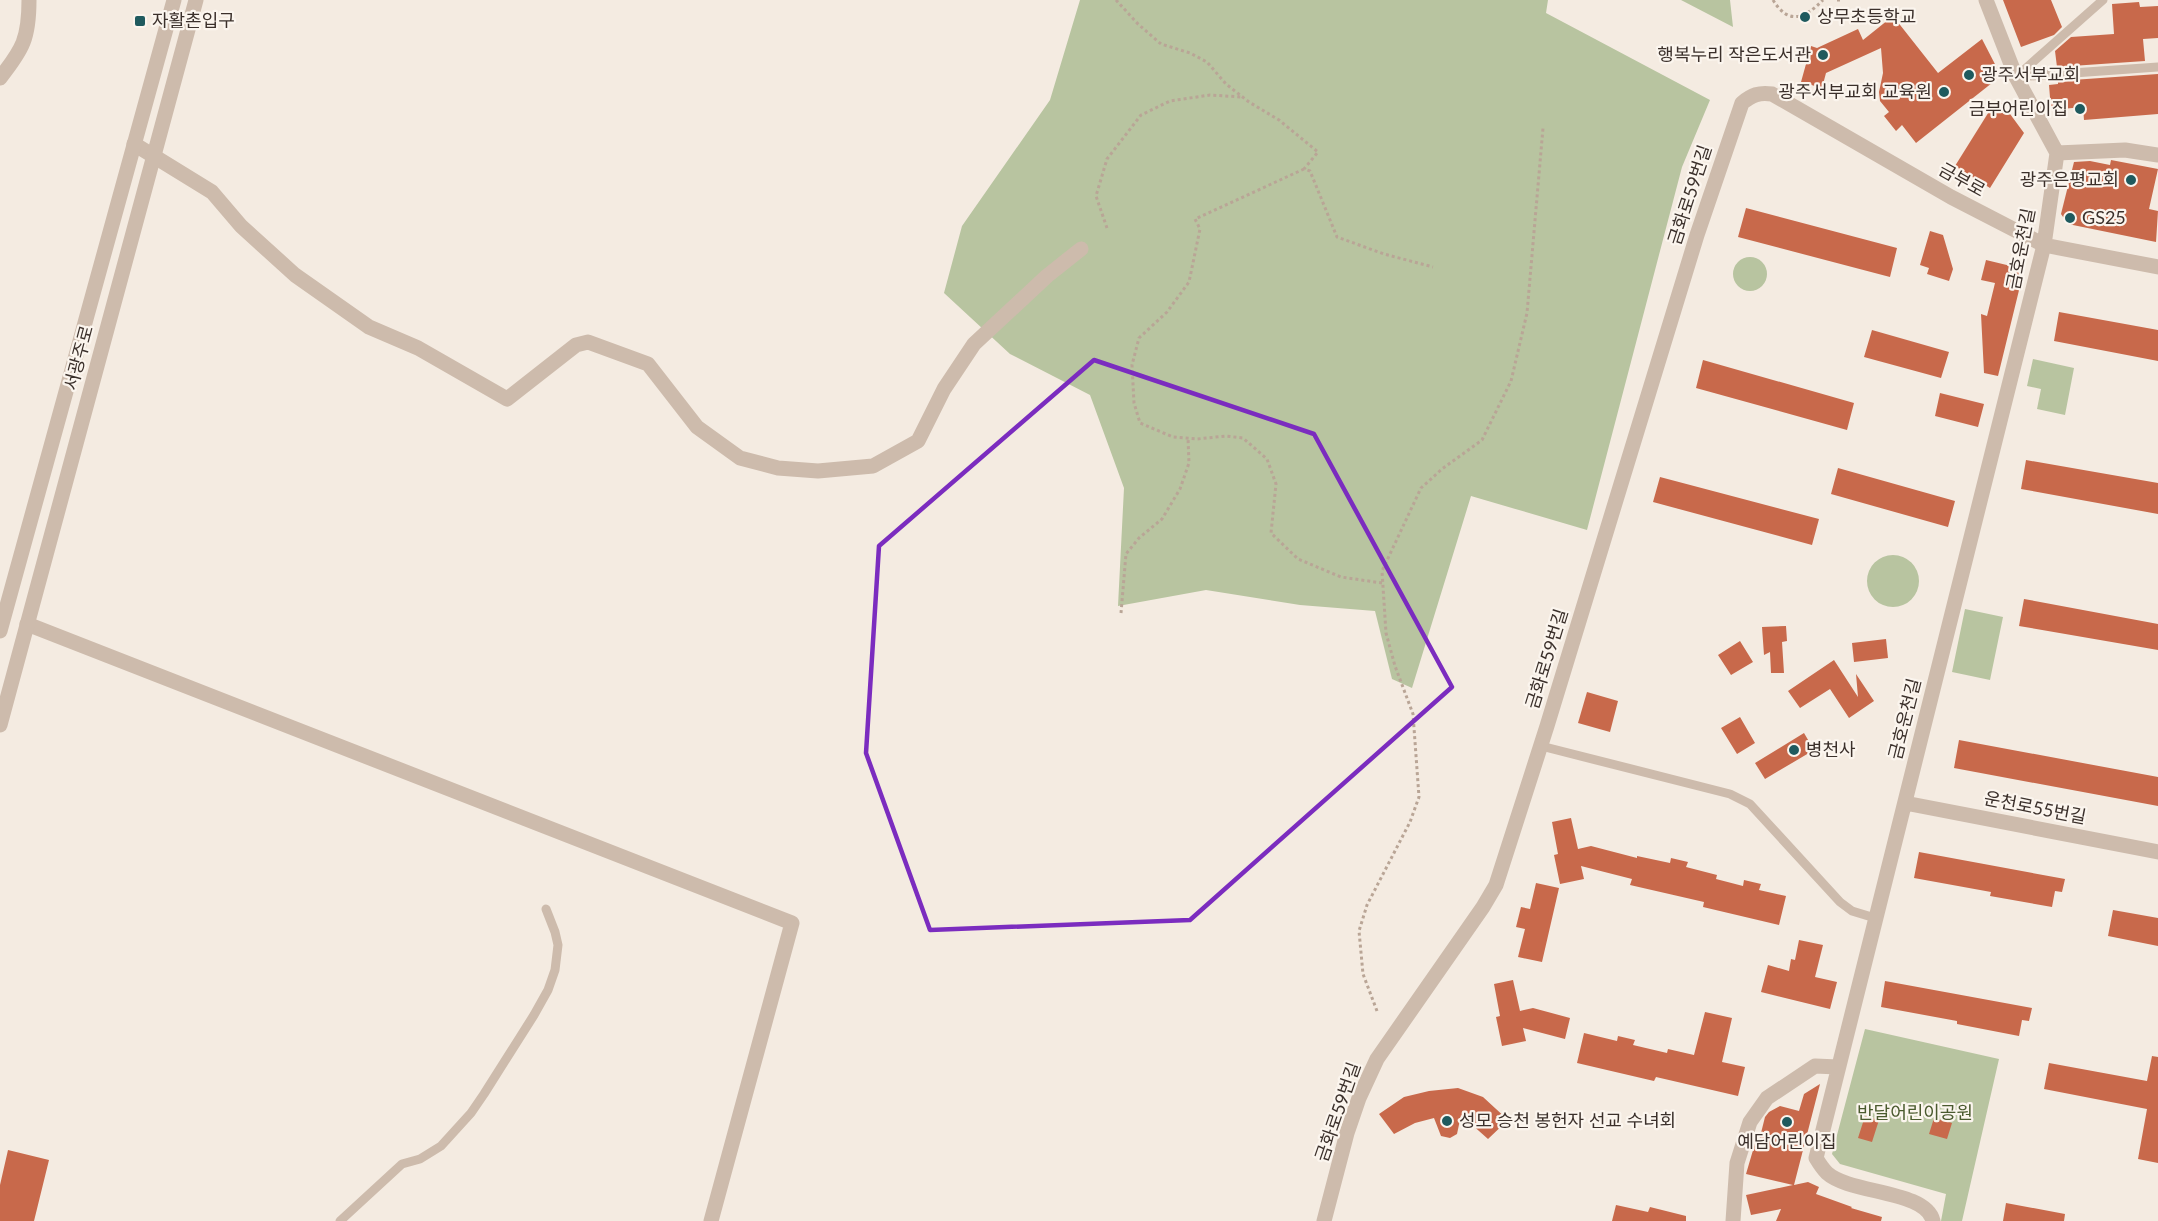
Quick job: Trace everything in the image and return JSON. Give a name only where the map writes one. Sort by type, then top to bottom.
[{"type":"street","points":[[0,78],[17,57],[27,37],[29,0]]},
{"type":"street","name":"서광주로","points":[[0,631],[174,0]]},
{"type":"street","name":"서광주로","points":[[0,725],[196,0]]},
{"type":"street","points":[[1986,0],[2016,77],[2057,153],[2125,150],[2158,155]]},
{"type":"street","name":"금부로","points":[[1762,92],[1788,102],[1951,197],[2044,245],[2158,267]]},
{"type":"street","name":"금화로59번길","points":[[1324,1221],[1347,1133],[1359,1098],[1377,1059],[1496,885],[1734,121],[1742,103],[1762,92]]},
{"type":"street","points":[[134,144],[212,192],[241,226],[296,275],[369,327],[418,348],[507,399],[576,345],[588,342],[648,364],[697,427],[740,458],[778,468],[818,471],[873,466],[918,441],[944,390],[974,344],[1047,276],[1081,249]]},
{"type":"street","name":"금호운천길","points":[[1933,1221],[1928,1210],[1918,1203],[1851,1184],[1828,1174],[1816,1158],[2044,245],[2057,153]]},
{"type":"street","points":[[27,624],[792,923],[711,1221]]},
{"type":"street","name":"운천로55번길","points":[[1905,802],[2158,852]]},
{"type":"street","points":[[1733,1221],[1737,1163],[1742,1141],[1750,1122],[1767,1098],[1815,1066],[1838,1067]]},
{"type":"lane","points":[[2016,77],[2103,0]]},
{"type":"lane","points":[[2016,77],[2158,67]]},
{"type":"lane","points":[[1541,746],[1730,794],[1750,804],[1840,902],[1852,911],[1875,918]]},
{"type":"lane","points":[[340,1221],[402,1164],[420,1159],[441,1146],[471,1113],[484,1094],[534,1015],[548,990],[555,970],[558,945],[546,909]]},
{"type":"path","points":[[1116,0],[1161,44],[1190,52],[1207,62],[1226,84],[1279,120],[1318,152],[1304,169],[1196,219],[1200,229],[1189,282],[1167,312],[1139,338],[1132,364],[1134,403],[1140,423],[1173,437],[1197,439],[1214,435],[1243,438],[1267,459],[1276,484],[1271,533],[1298,559],[1341,577],[1382,583]]},
{"type":"path","points":[[1773,0],[1778,8],[1792,18],[1808,13],[1823,0]]},
{"type":"path","points":[[1107,228],[1096,196],[1107,159],[1141,115],[1170,101],[1210,95],[1243,97]]},
{"type":"path","points":[[1377,1011],[1363,974],[1359,931],[1367,905],[1410,822],[1419,797],[1413,714],[1395,666],[1386,633],[1382,571],[1421,488],[1442,469],[1482,440],[1511,381],[1527,313],[1543,128]]},
{"type":"path","points":[[1304,169],[1310,171],[1337,237],[1384,254],[1433,267]]},
{"type":"path","points":[[1121,613],[1126,554],[1139,538],[1162,519],[1180,489],[1189,463],[1188,438]]},
{"type":"highlighted area","points":[[1094,360],[1314,434],[1452,687],[1190,920],[930,930],[866,753],[879,546]]},
{"type":"green space","points":[[1080,0],[1548,0],[1546,13],[1710,100],[1682,167],[1587,530],[1471,496],[1412,688],[1392,679],[1375,611],[1300,605],[1206,590],[1118,606],[1124,488],[1090,395],[1010,354],[944,293],[962,226],[1050,100]]},
{"type":"green space","points":[[1681,0],[1730,0],[1733,27]]},
{"type":"green space","points":[[1750,257],[1762,262],[1767,274],[1762,286],[1750,291],[1738,286],[1733,274],[1738,262]]},
{"type":"green space","points":[[2033,359],[2074,368],[2065,415],[2037,409],[2041,389],[2027,386]]},
{"type":"green space","points":[[1888,555],[1898,555],[1907,559],[1915,567],[1919,581],[1915,595],[1907,603],[1898,607],[1888,607],[1879,603],[1871,595],[1867,586],[1867,576],[1871,567],[1879,559]]},
{"type":"green space","points":[[1965,609],[2003,617],[1990,680],[1952,672]]},
{"type":"green space","name":"반달어린이공원","points":[[1865,1029],[1999,1059],[1962,1221],[1941,1221],[1946,1194],[1840,1164],[1832,1154]]},
{"type":"building","points":[[2003,0],[2051,0],[2062,27],[2054,35],[2021,47]]},
{"type":"building","points":[[2139,2],[2140,7],[2158,6],[2158,38],[2143,39],[2145,61],[2057,67],[2055,51],[2071,37],[2114,34],[2112,4]]},
{"type":"building","points":[[1893,16],[1938,73],[1982,39],[1998,70],[1993,74],[1997,79],[1916,143],[1902,125],[1896,131],[1884,116],[1889,112],[1880,101],[1879,92],[1883,73],[1881,48],[1826,73],[1822,88],[1801,82],[1811,46],[1817,48],[1858,29],[1863,40]]},
{"type":"building","points":[[2158,74],[2158,114],[2084,120],[2083,107],[2051,110],[2049,85],[2058,84],[2058,81]]},
{"type":"building","points":[[1995,102],[2002,103],[2024,133],[1990,188],[1955,166]]},
{"type":"building","points":[[2111,160],[2158,169],[2149,209],[2158,211],[2156,242],[2068,224],[2061,214],[2074,162],[2090,161],[2110,165]]},
{"type":"building","points":[[1746,208],[1897,248],[1890,277],[1738,237]]},
{"type":"building","points":[[1930,231],[1943,235],[1953,269],[1949,281],[1927,274],[1929,268],[1920,265]]},
{"type":"building","points":[[1986,260],[2015,267],[2022,278],[1998,376],[1984,373],[1981,314],[1987,316],[1995,283],[1981,280]]},
{"type":"building","points":[[2059,312],[2158,330],[2158,361],[2054,341]]},
{"type":"building","points":[[1872,330],[1949,352],[1941,378],[1864,357]]},
{"type":"building","points":[[1703,360],[1854,403],[1847,430],[1696,388]]},
{"type":"building","points":[[1940,393],[1984,404],[1978,427],[1935,416]]},
{"type":"building","points":[[2026,460],[2158,483],[2158,514],[2021,489]]},
{"type":"building","points":[[1838,468],[1955,501],[1948,527],[1831,494]]},
{"type":"building","points":[[1660,477],[1819,519],[1812,545],[1653,502]]},
{"type":"building","points":[[2024,599],[2158,624],[2158,650],[2019,626]]},
{"type":"building","points":[[1786,626],[1787,641],[1782,642],[1784,673],[1771,673],[1770,652],[1764,655],[1762,627]]},
{"type":"building","points":[[1886,639],[1888,658],[1854,662],[1852,643]]},
{"type":"building","points":[[1740,641],[1753,662],[1731,675],[1718,655]]},
{"type":"building","points":[[1834,660],[1858,697],[1856,674],[1874,701],[1849,718],[1830,689],[1800,708],[1788,691]]},
{"type":"building","points":[[1587,692],[1618,701],[1610,732],[1578,723]]},
{"type":"building","points":[[1740,717],[1755,743],[1737,754],[1721,728]]},
{"type":"building","points":[[1804,733],[1814,750],[1765,779],[1755,763]]},
{"type":"building","points":[[1959,740],[2158,777],[2158,806],[1954,768]]},
{"type":"building","points":[[1571,818],[1578,849],[1591,846],[1637,858],[1637,856],[1670,863],[1671,858],[1688,862],[1686,867],[1717,875],[1716,879],[1743,886],[1744,880],[1761,884],[1759,890],[1786,896],[1779,925],[1703,907],[1704,902],[1630,885],[1632,879],[1581,866],[1584,879],[1560,884],[1554,855],[1558,854],[1552,822]]},
{"type":"building","points":[[1919,852],[2065,879],[2062,892],[2055,891],[2052,907],[1990,896],[1991,892],[1914,878]]},
{"type":"building","points":[[1536,883],[1559,888],[1542,962],[1518,957],[1525,929],[1516,927],[1521,907],[1530,909]]},
{"type":"building","points":[[2113,910],[2158,918],[2158,946],[2108,936]]},
{"type":"building","points":[[1799,940],[1823,945],[1815,977],[1837,982],[1830,1009],[1761,992],[1768,965],[1789,971],[1791,959],[1795,960]]},
{"type":"building","points":[[1513,980],[1520,1011],[1533,1008],[1570,1018],[1565,1039],[1523,1028],[1526,1041],[1502,1046],[1496,1017],[1500,1016],[1494,984]]},
{"type":"building","points":[[1885,981],[2032,1008],[2029,1021],[2022,1020],[2019,1036],[1957,1024],[1957,1021],[1881,1007]]},
{"type":"building","points":[[1705,1012],[1732,1018],[1722,1062],[1745,1067],[1738,1096],[1656,1077],[1654,1081],[1577,1063],[1584,1033],[1617,1041],[1618,1036],[1635,1040],[1633,1045],[1667,1053],[1668,1049],[1694,1055]]},
{"type":"building","points":[[2152,1056],[2158,1057],[2158,1163],[2138,1159],[2147,1109],[2044,1089],[2049,1063],[2147,1081]]},
{"type":"building","points":[[1820,1084],[1794,1185],[1808,1182],[1819,1187],[1816,1194],[1882,1217],[1881,1221],[1776,1221],[1781,1209],[1751,1215],[1746,1195],[1793,1185],[1746,1174],[1756,1140],[1759,1141],[1765,1117],[1780,1106],[1799,1111],[1804,1094]]},
{"type":"building","points":[[1458,1088],[1483,1097],[1508,1120],[1488,1139],[1461,1115],[1457,1134],[1450,1138],[1441,1136],[1434,1118],[1415,1123],[1394,1134],[1379,1114],[1404,1097],[1429,1091]]},
{"type":"building","points":[[1865,1116],[1879,1120],[1872,1142],[1858,1138]]},
{"type":"building","points":[[1934,1118],[1952,1123],[1947,1139],[1929,1134]]},
{"type":"building","points":[[8,1150],[49,1160],[34,1221],[0,1221],[0,1185]]},
{"type":"building","points":[[2006,1203],[2065,1214],[2064,1221],[2003,1221]]},
{"type":"building","points":[[1616,1205],[1648,1212],[1650,1207],[1686,1216],[1686,1221],[1612,1221]]},
{"type":"place","name":"상무초등학교","points":[[1805,17]]},
{"type":"place","name":"자활촌입구","points":[[140,21]]},
{"type":"place","name":"행복누리 작은도서관","points":[[1823,55]]},
{"type":"place","name":"광주서부교회","points":[[1969,75]]},
{"type":"place","name":"광주서부교회 교육원","points":[[1944,92]]},
{"type":"place","name":"금부어린이집","points":[[2080,109]]},
{"type":"place","name":"광주은평교회","points":[[2131,180]]},
{"type":"place","name":"GS25","points":[[2070,218]]},
{"type":"place","name":"병천사","points":[[1794,750]]},
{"type":"place","name":"성모 승천 봉헌자 선교 수녀회","points":[[1447,1121]]},
{"type":"place","name":"예담어린이집","points":[[1787,1122]]}]
